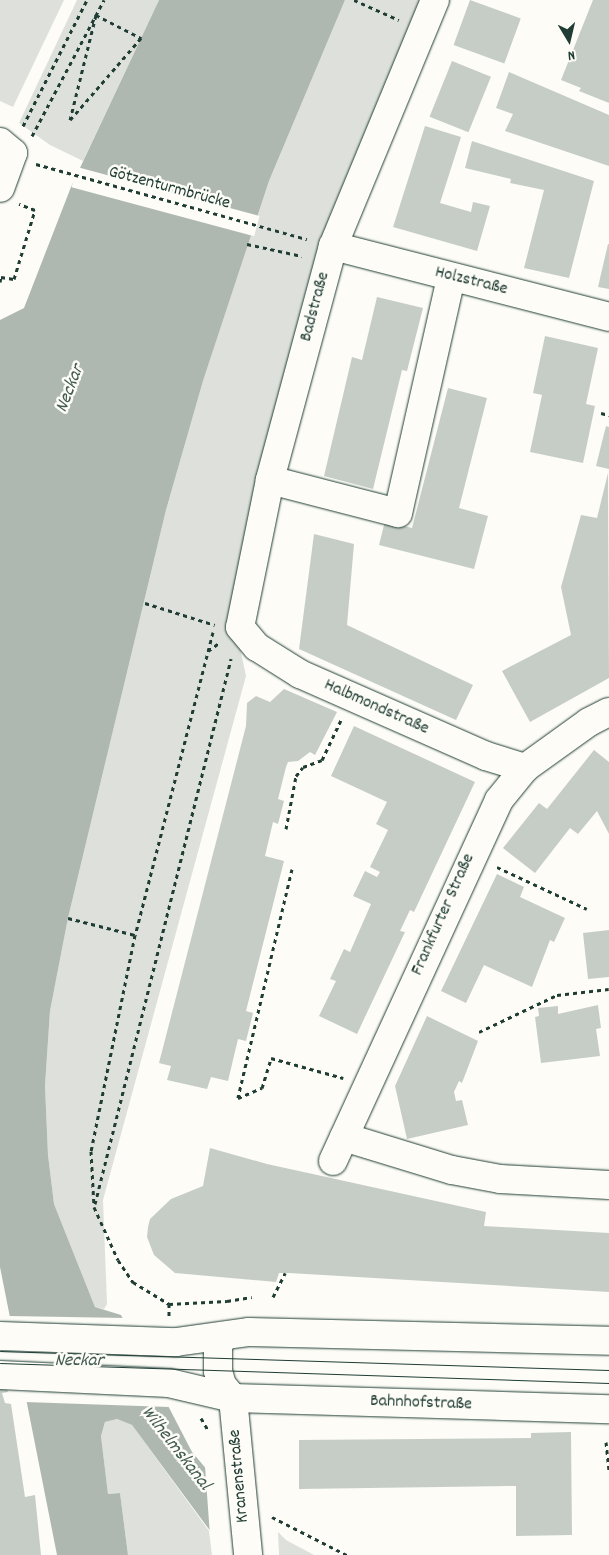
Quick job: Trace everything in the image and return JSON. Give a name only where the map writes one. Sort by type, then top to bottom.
[{"type":"street","name":"Badstraße","points":[[228,626],[270,480],[323,252],[436,0]]},
{"type":"street","points":[[0,188],[7,147]]},
{"type":"street","name":"Holzstraße","points":[[323,252],[451,278],[609,316]]},
{"type":"street","points":[[270,480],[398,513],[451,278]]},
{"type":"street","name":"Halbmondstraße","points":[[228,626],[284,665],[486,756],[525,768]]},
{"type":"street","name":"Frankfurter Straße","points":[[333,1161],[471,855],[499,800],[525,768],[589,722],[609,712]]},
{"type":"street","points":[[344,1136],[452,1170],[500,1180],[609,1186]]},
{"type":"street","points":[[0,1336],[194,1341],[249,1332],[606,1340]]},
{"type":"street","points":[[222,1337],[218,1346],[218,1371],[222,1385],[233,1398]]},
{"type":"street","name":"Bahnhofstraße","points":[[0,1375],[169,1382],[233,1398],[609,1409]]},
{"type":"street","name":"Kranenstraße","points":[[233,1398],[248,1555]]},
{"type":"path","points":[[7,147],[18,137],[87,0]]},
{"type":"path","points":[[7,147],[27,146],[104,0]]},
{"type":"path","points":[[354,0],[407,24]]},
{"type":"path","points":[[96,15],[140,38],[70,120],[84,63],[96,15]]},
{"type":"path","name":"Götzenturmbrücke","points":[[45,169],[286,236]]},
{"type":"path","points":[[0,282],[1,277],[14,279],[35,210]]},
{"type":"path","points":[[248,244],[323,252]]},
{"type":"path","points":[[601,413],[609,415]]},
{"type":"path","points":[[94,1207],[228,626],[144,603]]},
{"type":"path","points":[[207,651],[135,934],[91,1151],[94,1207],[118,1260],[133,1282],[147,1293],[169,1304],[227,1301],[252,1296]]},
{"type":"path","points":[[286,829],[296,776],[303,767],[322,760],[352,696]]},
{"type":"path","points":[[471,855],[587,909]]},
{"type":"path","points":[[292,869],[238,1098],[262,1088],[270,1058],[368,1084]]},
{"type":"path","points":[[68,918],[135,934]]},
{"type":"path","points":[[479,1032],[557,995],[609,989]]},
{"type":"path","points":[[273,1297],[284,1273]]},
{"type":"path","points":[[606,1442],[609,1470]]},
{"type":"path","points":[[242,1500],[347,1555]]},
{"type":"shaded area","points":[[0,0],[64,0],[13,107],[0,101]]},
{"type":"shaded area","points":[[77,0],[159,0],[83,161],[50,145],[19,123]]},
{"type":"shaded area","points":[[345,0],[432,0],[367,144],[234,619],[246,676],[103,1200],[107,1304],[104,1309],[95,1307],[54,1204],[48,1155],[45,1086],[50,1011],[68,918],[166,510],[203,381],[269,181]]},
{"type":"shaded area","points":[[117,1419],[132,1425],[209,1531],[212,1555],[128,1555],[120,1493],[108,1494],[101,1436],[105,1422]]},
{"type":"shaded area","points":[[278,1532],[286,1540],[314,1555],[279,1555]]},
{"type":"water","points":[[159,0],[345,0],[269,181],[203,381],[166,510],[68,918],[50,1011],[45,1086],[48,1155],[54,1204],[95,1307],[121,1315],[192,1452],[279,1555],[228,1555],[132,1425],[117,1419],[105,1422],[101,1436],[108,1494],[120,1493],[128,1555],[57,1555],[0,1267],[0,320],[24,308],[71,187]]},
{"type":"pier","points":[[77,167],[260,216],[254,236],[72,187]]},
{"type":"pier","points":[[9,1316],[126,1318],[169,1407],[25,1402]]},
{"type":"pier","points":[[205,1466],[279,1551],[279,1555],[225,1555],[210,1536]]},
{"type":"building","points":[[470,0],[521,18],[504,64],[454,45]]},
{"type":"building","points":[[593,0],[609,0],[609,103],[579,91],[581,88],[561,80]]},
{"type":"building","points":[[452,61],[491,77],[468,132],[430,117]]},
{"type":"building","points":[[509,72],[609,115],[609,166],[505,131],[513,114],[496,108]]},
{"type":"building","points":[[425,126],[461,137],[440,203],[471,212],[473,202],[490,206],[477,251],[393,227]]},
{"type":"building","points":[[472,141],[594,181],[569,278],[524,268],[544,190],[510,183],[511,179],[465,168]]},
{"type":"building","points":[[609,244],[609,289],[598,287]]},
{"type":"building","points":[[377,297],[423,308],[407,371],[402,370],[373,489],[324,476],[352,357],[362,360]]},
{"type":"building","points":[[545,336],[598,348],[586,404],[595,406],[583,463],[530,452],[542,395],[533,393]]},
{"type":"building","points":[[448,388],[487,398],[459,508],[488,516],[474,569],[379,545],[385,521],[412,528]]},
{"type":"building","points":[[606,426],[609,427],[609,469],[596,466]]},
{"type":"building","points":[[608,473],[609,678],[530,722],[502,671],[571,635],[561,587],[581,515],[597,518]]},
{"type":"building","points":[[314,534],[354,544],[347,625],[473,685],[456,720],[299,649]]},
{"type":"building","points":[[284,689],[337,712],[315,755],[310,752],[298,761],[288,762],[286,767],[278,799],[284,801],[278,824],[273,822],[265,856],[284,861],[246,1011],[253,1013],[246,1041],[238,1039],[228,1081],[211,1077],[207,1089],[167,1080],[171,1066],[159,1063],[246,726],[247,703],[256,696],[270,702]]},
{"type":"building","points":[[354,726],[475,782],[414,912],[410,910],[400,931],[405,932],[357,1034],[319,1016],[336,981],[330,979],[344,949],[350,952],[371,904],[353,896],[365,871],[377,877],[380,872],[370,867],[388,830],[376,824],[387,802],[331,776]]},
{"type":"building","points":[[594,750],[609,762],[609,834],[597,811],[578,834],[570,828],[535,873],[503,848],[539,803],[547,809]]},
{"type":"building","points":[[497,874],[524,887],[520,897],[565,918],[554,942],[550,940],[532,987],[484,965],[466,1003],[441,991]]},
{"type":"building","points":[[609,930],[609,977],[588,979],[583,933]]},
{"type":"building","points":[[598,1005],[601,1028],[596,1029],[600,1056],[541,1063],[535,1017],[539,1016],[538,1008],[558,1006],[558,1014]]},
{"type":"building","points":[[427,1016],[478,1041],[462,1083],[459,1081],[454,1092],[456,1101],[462,1100],[468,1125],[407,1139],[395,1086]]},
{"type":"building","points":[[210,1148],[267,1164],[486,1212],[484,1226],[609,1233],[609,1292],[289,1273],[279,1273],[276,1282],[175,1273],[154,1255],[147,1237],[150,1219],[171,1199],[203,1186]]},
{"type":"building","points":[[0,1368],[8,1392],[2,1393],[5,1403],[11,1404],[25,1497],[35,1495],[41,1555],[0,1555]]},
{"type":"building","points":[[571,1432],[572,1535],[516,1536],[516,1486],[299,1489],[299,1440],[531,1438],[531,1433]]},
{"type":"tram line","points":[[0,1351],[609,1370]]},
{"type":"tram line","points":[[0,1363],[609,1383]]},
{"type":"water label","name":"Neckar","points":[[71,389]]},
{"type":"water label","name":"Neckar","points":[[79,1362]]},
{"type":"water label","name":"Wilhelmskanal","points":[[175,1449]]}]
